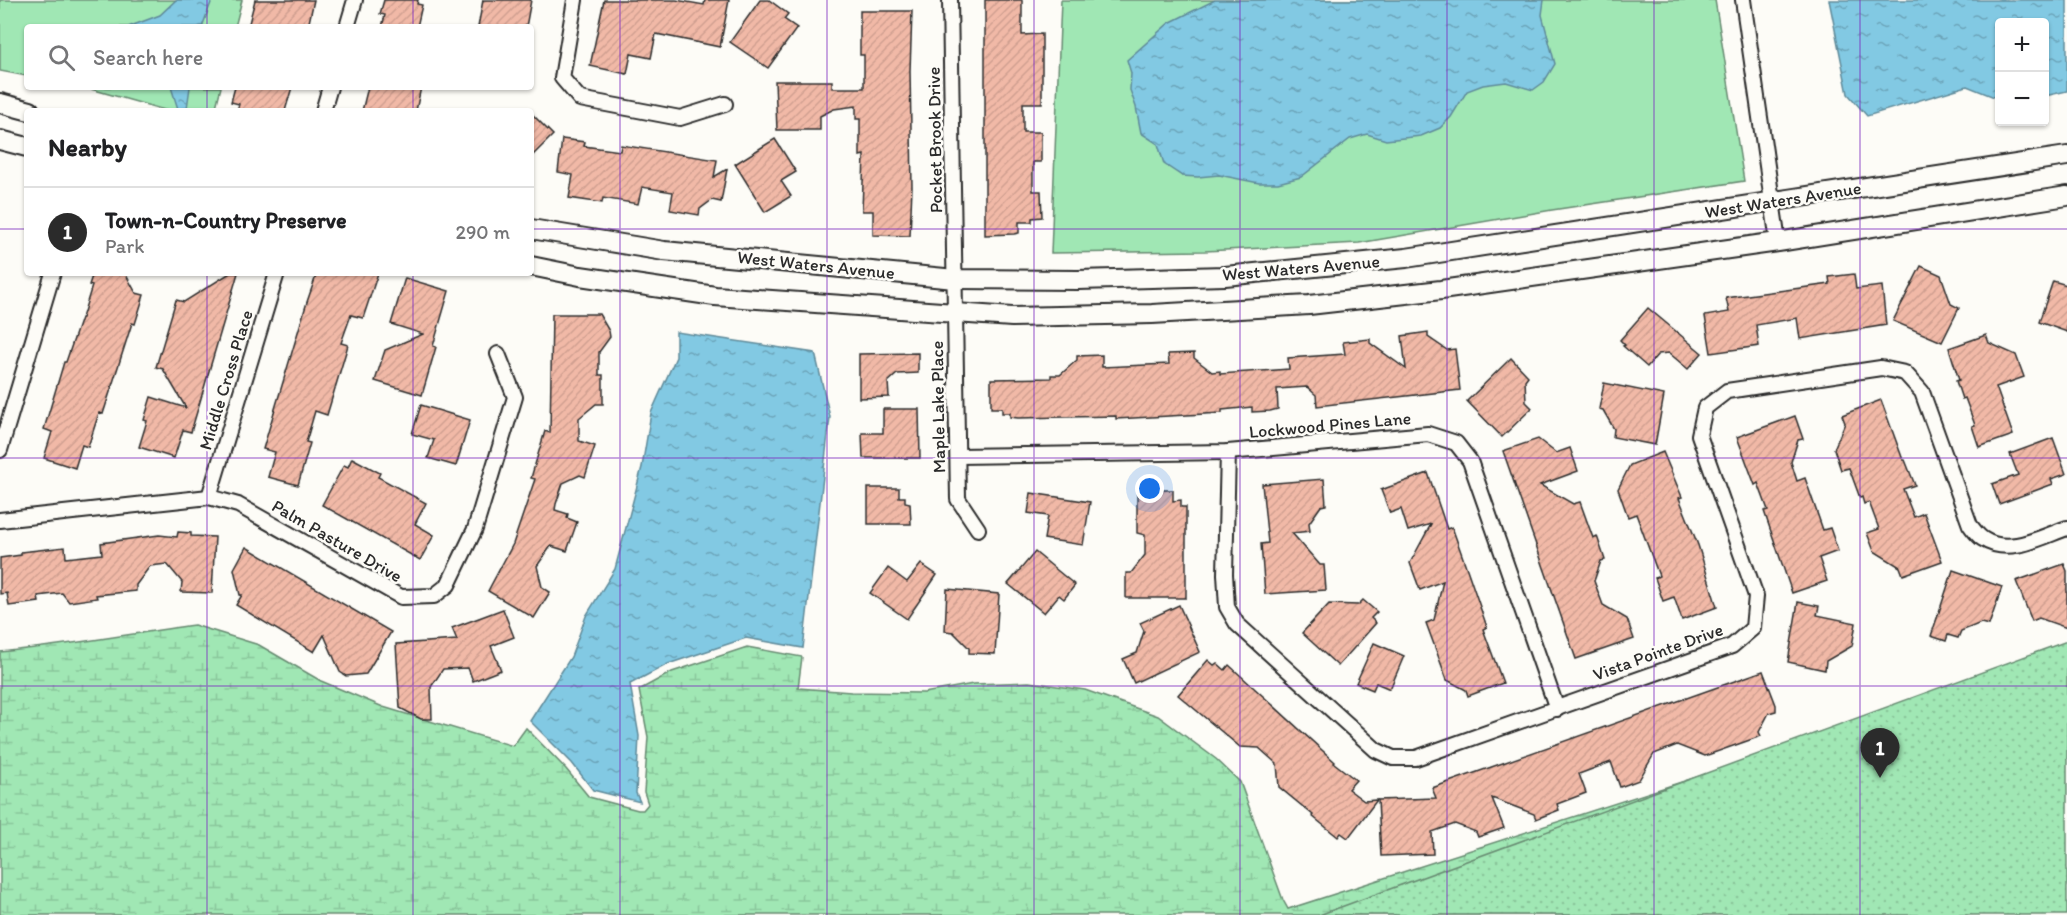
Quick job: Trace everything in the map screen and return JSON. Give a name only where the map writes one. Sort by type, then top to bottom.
[{"type":"street","points":[[348,24],[355,0]]},
{"type":"street","points":[[575,0],[562,78],[580,99],[680,118],[725,104]]},
{"type":"street","name":"Pocket Brook Drive","points":[[950,0],[955,279]]},
{"type":"street","points":[[1743,0],[1778,242]]},
{"type":"street","points":[[324,108],[329,90]]},
{"type":"street","points":[[0,104],[24,110]]},
{"type":"street","points":[[0,140],[24,146]]},
{"type":"street","name":"West Waters Avenue","points":[[534,229],[664,251],[955,279],[1078,280],[1225,276],[1406,258],[2067,156]]},
{"type":"street","name":"West Waters Avenue","points":[[534,267],[580,276],[716,296],[1012,317],[1129,315],[1309,306],[1441,290],[1778,242],[2067,196]]},
{"type":"street","points":[[0,450],[52,276]]},
{"type":"street","name":"Middle Cross Place","points":[[209,497],[276,276]]},
{"type":"street","name":"Maple Lake Place","points":[[955,279],[958,499],[978,529]]},
{"type":"street","name":"Palm Pasture Drive","points":[[0,520],[209,497],[238,505],[401,597],[434,596],[448,585],[475,529],[515,397],[498,354]]},
{"type":"street","name":"Vista Pointe Drive","points":[[1228,452],[1225,574],[1227,607],[1237,624],[1376,750],[1393,758],[1416,758],[1732,646],[1753,628],[1756,596],[1699,435],[1706,408],[1727,391],[1881,368],[1905,373],[1922,392],[1970,525],[1982,539],[2000,547],[2020,545],[2067,528]]},
{"type":"street","name":"Lockwood Pines Lane","points":[[958,456],[1228,452],[1428,434],[1456,443],[1470,461],[1557,709]]},
{"type":"green space","points":[[0,0],[242,0],[236,24],[24,24],[24,75],[0,71]]},
{"type":"green space","points":[[1061,0],[1715,0],[1744,181],[1552,210],[1359,243],[1205,251],[1051,253]]},
{"type":"green space","points":[[94,90],[220,90],[216,108],[158,108]]},
{"type":"green space","points":[[194,625],[259,645],[321,681],[383,707],[513,746],[526,728],[566,769],[589,797],[638,810],[643,810],[648,804],[644,792],[648,737],[639,690],[672,672],[747,647],[802,657],[798,688],[851,692],[924,693],[973,684],[1029,682],[1085,690],[1158,716],[1216,759],[1240,782],[1288,909],[2016,674],[1660,915],[0,915],[0,652]]},
{"type":"green space","points":[[2067,641],[2067,915],[1319,915]]},
{"type":"water","points":[[176,0],[212,0],[203,24],[136,24],[160,15]]},
{"type":"water","points":[[1215,0],[1544,0],[1542,15],[1555,64],[1544,82],[1533,90],[1506,82],[1483,85],[1467,91],[1451,117],[1440,128],[1421,136],[1386,140],[1367,134],[1350,139],[1301,177],[1278,183],[1259,183],[1219,175],[1182,176],[1164,164],[1158,144],[1141,133],[1130,90],[1131,73],[1127,60],[1169,23]]},
{"type":"water","points":[[1829,0],[2067,0],[2067,91],[2049,95],[2049,18],[1995,18],[1995,97],[1967,86],[1867,116],[1848,94]]},
{"type":"water","points":[[172,90],[190,90],[187,108],[178,108]]},
{"type":"water","points":[[676,332],[815,353],[830,417],[803,648],[746,638],[668,664],[630,684],[639,736],[636,793],[640,802],[593,790],[572,763],[530,721],[571,657],[586,616],[615,569],[642,467],[651,413],[676,357]]},
{"type":"building","points":[[255,0],[314,0],[309,24],[249,24]]},
{"type":"building","points":[[384,0],[418,0],[417,4],[422,5],[418,24],[383,24],[385,15],[380,14]]},
{"type":"building","points":[[483,0],[531,0],[527,24],[479,24]]},
{"type":"building","points":[[604,0],[676,0],[704,5],[705,0],[729,0],[720,47],[656,34],[651,58],[631,54],[627,74],[590,66]]},
{"type":"building","points":[[760,0],[769,0],[788,14],[784,19],[797,28],[768,68],[730,42]]},
{"type":"building","points":[[985,0],[1022,0],[1022,35],[1042,34],[1042,103],[1023,103],[1023,132],[1041,132],[1041,162],[1033,162],[1033,191],[1041,191],[1042,217],[1032,218],[1032,222],[1019,222],[1019,233],[1014,234],[985,235]]},
{"type":"building","points":[[860,11],[912,11],[910,236],[873,235],[873,211],[862,211],[864,155],[860,156],[860,119],[856,119],[856,106],[834,109],[820,116],[820,130],[777,130],[775,81],[832,81],[832,88],[864,88],[864,55],[860,55]]},
{"type":"building","points":[[234,90],[291,90],[286,108],[238,108],[239,104],[231,102]]},
{"type":"building","points":[[367,90],[420,90],[417,108],[363,108]]},
{"type":"building","points":[[534,116],[553,135],[534,154]]},
{"type":"building","points":[[562,139],[585,142],[584,146],[620,151],[621,145],[717,160],[714,177],[727,169],[721,202],[712,200],[700,209],[699,215],[670,210],[673,192],[642,187],[638,204],[603,198],[602,203],[569,198],[573,175],[558,172]]},
{"type":"building","points":[[775,139],[796,172],[781,181],[791,196],[765,212],[735,164]]},
{"type":"building","points":[[1921,266],[1941,275],[1951,304],[1959,308],[1942,342],[1893,321]]},
{"type":"building","points":[[1854,274],[1856,289],[1882,286],[1886,325],[1800,339],[1797,318],[1756,325],[1759,346],[1711,353],[1705,316],[1729,312],[1726,298],[1830,284],[1829,277]]},
{"type":"building","points":[[92,276],[127,276],[136,293],[144,295],[135,324],[132,323],[103,414],[99,413],[88,447],[82,445],[75,468],[44,458],[52,432],[44,429],[64,362],[66,362],[92,286],[89,285]]},
{"type":"building","points":[[225,276],[237,276],[191,432],[183,430],[174,458],[139,447],[151,397],[186,408],[163,369],[156,367],[176,300],[184,302]]},
{"type":"building","points":[[316,276],[377,276],[363,318],[351,315],[341,343],[348,345],[327,415],[315,411],[306,442],[310,443],[298,485],[268,477],[275,452],[263,449]]},
{"type":"building","points":[[405,278],[449,291],[422,395],[375,381],[385,350],[423,334],[391,324]]},
{"type":"building","points":[[2053,281],[2067,285],[2067,332],[2039,322]]},
{"type":"building","points":[[1648,308],[1702,353],[1688,369],[1669,353],[1658,354],[1647,367],[1623,346],[1625,345],[1620,340]]},
{"type":"building","points":[[552,314],[599,314],[610,337],[599,352],[599,375],[603,375],[603,404],[596,404],[579,418],[579,441],[595,446],[585,477],[580,475],[563,483],[556,504],[555,510],[568,514],[567,518],[577,522],[567,551],[551,546],[537,566],[542,587],[550,592],[534,618],[488,591],[513,544],[535,479],[531,478],[545,431],[550,433]]},
{"type":"building","points":[[1428,332],[1428,337],[1447,350],[1455,349],[1460,390],[1317,406],[1316,395],[1307,387],[1277,389],[1278,409],[1270,411],[1252,412],[1252,407],[1222,410],[1222,413],[1116,419],[1116,416],[1018,418],[1010,417],[1010,413],[1002,413],[1002,408],[991,408],[991,379],[1051,378],[1051,375],[1060,375],[1077,360],[1077,356],[1102,355],[1102,367],[1169,364],[1168,354],[1194,353],[1194,358],[1212,372],[1220,371],[1220,374],[1289,369],[1288,358],[1345,354],[1343,342],[1370,339],[1370,343],[1406,369],[1402,336]]},
{"type":"building","points":[[1986,335],[1989,343],[2016,355],[2024,377],[1996,387],[2013,435],[1979,447],[1972,426],[1975,425],[1956,381],[1959,380],[1949,348]]},
{"type":"building","points":[[918,353],[918,373],[897,374],[888,382],[889,397],[859,398],[859,354]]},
{"type":"building","points":[[1511,358],[1528,376],[1525,380],[1526,402],[1532,408],[1502,437],[1467,401]]},
{"type":"building","points":[[1604,383],[1664,395],[1655,445],[1613,437],[1614,429],[1603,410],[1599,409]]},
{"type":"building","points":[[1881,400],[1903,460],[1905,460],[1915,485],[1903,489],[1914,517],[1924,513],[1942,561],[1903,575],[1900,567],[1874,551],[1867,533],[1879,529],[1869,502],[1864,504],[1862,497],[1860,498],[1849,468],[1841,470],[1834,449],[1845,423],[1842,415]]},
{"type":"building","points":[[421,405],[470,420],[456,466],[428,458],[434,440],[412,434]]},
{"type":"building","points":[[883,409],[919,409],[920,458],[863,458],[862,433],[883,433]]},
{"type":"building","points":[[1795,416],[1803,439],[1798,440],[1791,462],[1797,481],[1805,478],[1823,530],[1830,528],[1838,551],[1819,558],[1827,581],[1792,593],[1764,511],[1768,510],[1758,483],[1755,485],[1737,437]]},
{"type":"building","points":[[2053,438],[2066,474],[2051,479],[2053,484],[1999,504],[1992,484],[2018,475],[2010,454]]},
{"type":"building","points":[[1538,439],[1556,453],[1570,448],[1578,471],[1540,485],[1573,504],[1580,502],[1593,538],[1597,536],[1605,560],[1601,561],[1594,581],[1603,605],[1627,619],[1634,639],[1576,659],[1503,451]]},
{"type":"building","points":[[1663,452],[1682,497],[1679,498],[1698,545],[1717,607],[1682,620],[1674,597],[1663,601],[1655,578],[1659,576],[1636,514],[1628,517],[1618,489],[1630,465]]},
{"type":"building","points":[[352,458],[380,473],[378,477],[426,503],[415,524],[434,535],[420,560],[322,505],[344,465],[348,467]]},
{"type":"building","points":[[1428,473],[1447,529],[1452,527],[1487,627],[1483,629],[1503,683],[1468,696],[1466,690],[1447,680],[1426,623],[1434,620],[1443,581],[1420,590],[1410,563],[1431,524],[1408,531],[1401,509],[1390,513],[1381,490]]},
{"type":"building","points":[[1324,479],[1326,505],[1321,506],[1309,523],[1310,531],[1292,533],[1320,565],[1324,565],[1326,590],[1265,594],[1261,544],[1268,543],[1262,484]]},
{"type":"building","points":[[868,488],[899,488],[899,497],[905,497],[905,502],[910,503],[911,524],[868,524]]},
{"type":"building","points":[[1173,490],[1173,501],[1181,500],[1181,507],[1186,507],[1186,598],[1126,598],[1126,573],[1131,573],[1145,555],[1145,535],[1137,533],[1137,492]]},
{"type":"building","points":[[1031,493],[1090,502],[1083,545],[1044,539],[1048,516],[1028,513]]},
{"type":"building","points":[[178,532],[191,533],[191,536],[215,537],[212,593],[181,592],[182,582],[167,564],[150,566],[136,585],[136,591],[96,595],[97,598],[69,602],[62,593],[38,596],[39,602],[9,606],[7,593],[0,594],[0,558],[21,555],[21,552],[65,547],[66,558],[102,554],[101,543],[159,535],[177,537]]},
{"type":"building","points":[[246,547],[391,632],[366,674],[346,676],[340,672],[324,635],[314,652],[236,605],[242,595],[240,595],[234,569]]},
{"type":"building","points":[[1035,552],[1075,585],[1064,599],[1059,595],[1044,613],[1008,584]]},
{"type":"building","points":[[921,564],[937,575],[907,619],[870,593],[888,568],[907,582]]},
{"type":"building","points":[[2064,564],[2067,571],[2067,628],[2039,618],[2032,621],[2016,581]]},
{"type":"building","points":[[1953,570],[2002,587],[1989,625],[1981,623],[1961,631],[1958,638],[1948,635],[1946,641],[1931,636]]},
{"type":"building","points":[[947,589],[999,594],[995,654],[969,653],[969,648],[953,632],[945,631]]},
{"type":"building","points":[[1363,600],[1377,612],[1371,618],[1376,623],[1338,666],[1302,633],[1329,604],[1358,605]]},
{"type":"building","points":[[1798,602],[1819,606],[1817,615],[1856,623],[1852,646],[1826,661],[1825,670],[1788,662]]},
{"type":"building","points":[[1179,605],[1200,652],[1134,683],[1123,659],[1137,653],[1144,631],[1140,623]]},
{"type":"building","points":[[503,609],[514,637],[491,646],[501,670],[473,681],[468,668],[443,669],[431,687],[432,719],[421,719],[400,708],[396,644],[457,640],[452,628]]},
{"type":"building","points":[[1374,643],[1404,656],[1390,689],[1376,683],[1373,690],[1356,683]]},
{"type":"building","points":[[1208,660],[1214,665],[1217,663],[1225,670],[1229,665],[1334,763],[1356,780],[1348,789],[1364,801],[1377,800],[1348,838],[1341,833],[1338,837],[1279,787],[1277,764],[1259,748],[1240,747],[1178,695]]},
{"type":"building","points":[[1763,671],[1776,705],[1776,711],[1769,713],[1759,732],[1761,736],[1705,756],[1677,745],[1654,754],[1639,780],[1620,787],[1611,762],[1579,774],[1586,793],[1557,804],[1559,810],[1536,819],[1534,814],[1492,798],[1504,828],[1478,837],[1476,832],[1455,824],[1432,832],[1433,854],[1381,856],[1378,800],[1436,798],[1432,788]]},
{"type":"place","name":"Town-n-Country Preserve","points":[[1880,778]]}]
